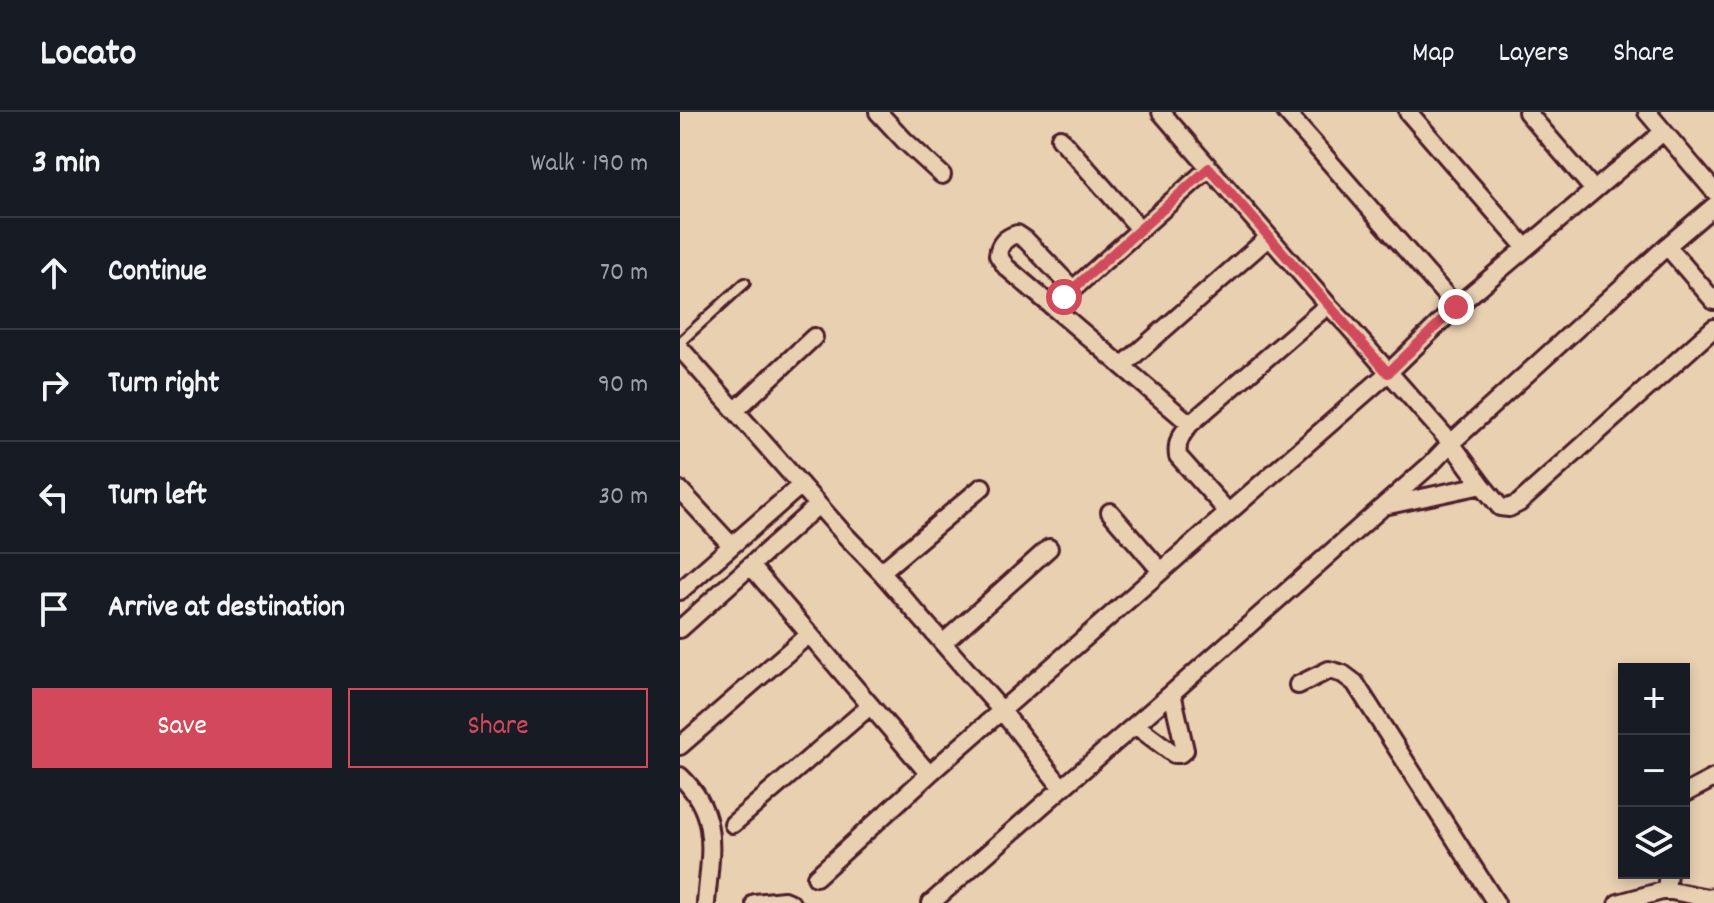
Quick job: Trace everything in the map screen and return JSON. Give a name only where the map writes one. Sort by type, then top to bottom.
[{"type":"street","points":[[878,112],[942,175]]},
{"type":"street","points":[[1161,112],[1451,443],[1500,507],[1509,508],[1519,503],[1714,328]]},
{"type":"street","points":[[1286,112],[1456,307]]},
{"type":"street","points":[[1408,112],[1526,248]]},
{"type":"street","points":[[1527,112],[1594,190]]},
{"type":"street","points":[[1647,112],[1714,191]]},
{"type":"street","points":[[816,877],[929,774],[1388,373],[1456,307],[1663,132]]},
{"type":"street","points":[[1060,138],[1140,229]]},
{"type":"street","points":[[1053,307],[1209,168]]},
{"type":"street","points":[[931,903],[1430,465],[1714,206]]},
{"type":"street","points":[[1072,288],[1017,234],[1010,236],[999,247],[998,255],[1006,267],[1190,424]]},
{"type":"street","points":[[1122,366],[1269,237]]},
{"type":"street","points":[[1667,246],[1714,301]]},
{"type":"street","points":[[1228,512],[1178,456],[1177,445],[1182,434],[1328,305]]},
{"type":"street","points":[[735,411],[814,337]]},
{"type":"street","points":[[680,348],[943,643],[1002,711],[1062,788]]},
{"type":"street","points":[[680,591],[801,485]]},
{"type":"street","points":[[1382,507],[1482,485]]},
{"type":"street","points":[[881,572],[982,487]]},
{"type":"street","points":[[680,490],[731,545]]},
{"type":"street","points":[[680,629],[818,505]]},
{"type":"street","points":[[1110,512],[1161,571]]},
{"type":"street","points":[[943,643],[1049,548]]},
{"type":"street","points":[[751,566],[929,774]]},
{"type":"street","points":[[680,746],[809,634]]},
{"type":"street","points":[[1298,685],[1329,670],[1343,674],[1355,683],[1496,903]]},
{"type":"street","points":[[1135,725],[1174,754],[1185,750],[1172,693]]},
{"type":"street","points":[[733,824],[870,706]]},
{"type":"street","points":[[680,776],[698,799],[709,825],[711,839],[706,903]]},
{"type":"street","points":[[1690,791],[1714,778]]},
{"type":"street","points":[[1618,903],[1667,881],[1708,898],[1714,897]]},
{"type":"street","points":[[755,903],[784,900],[791,903]]},
{"type":"lane","points":[[680,342],[745,283]]},
{"type":"route","points":[[1064,297],[1209,168],[1388,373],[1456,307]]}]
